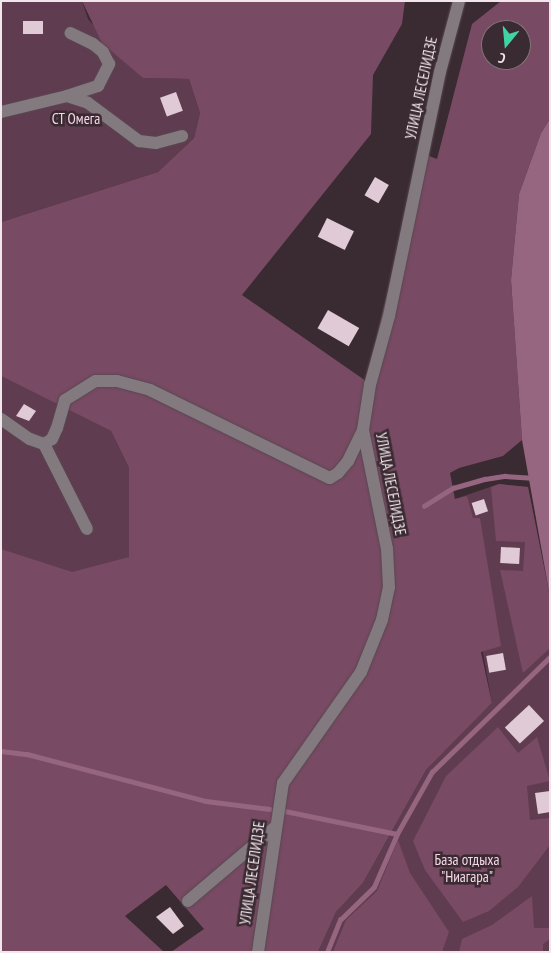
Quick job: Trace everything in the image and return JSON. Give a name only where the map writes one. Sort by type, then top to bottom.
[{"type":"street","name":"УЛИЦА ЛЕСЕЛИДЗЕ","points":[[258,952],[274,828],[283,783],[362,672],[382,620],[388,587],[387,549],[363,430],[370,385],[389,316],[440,72],[459,1]]},
{"type":"street","points":[[1,112],[67,96],[98,86],[109,64],[103,52],[93,44],[70,33]]},
{"type":"street","points":[[67,96],[88,103],[139,141],[156,143],[182,136]]},
{"type":"street","points":[[44,444],[52,439],[58,428],[65,400],[72,393],[96,381],[117,381],[150,390],[330,478],[338,473],[348,461],[363,430]]},
{"type":"street","points":[[1,419],[30,439],[44,444],[86,529]]},
{"type":"street","points":[[188,901],[274,828]]},
{"type":"green space","name":"СТ Омега","points":[[1,1],[82,1],[88,19],[143,78],[189,79],[200,113],[194,138],[158,172],[1,222]]},
{"type":"green space","points":[[82,1],[405,1],[402,24],[373,75],[371,134],[242,295],[366,381],[421,153],[437,159],[472,24],[501,1],[550,1],[550,119],[541,133],[519,194],[511,280],[522,440],[503,456],[459,468],[450,473],[455,499],[467,496],[473,518],[480,518],[501,646],[481,652],[492,703],[426,770],[363,883],[336,912],[318,952],[171,952],[204,929],[166,885],[125,916],[164,952],[1,952],[1,549],[72,572],[129,557],[129,468],[111,431],[1,376],[1,222],[158,172],[194,138],[200,113],[189,79],[143,78],[102,43]]},
{"type":"green space","points":[[1,376],[111,431],[129,468],[129,557],[1,649]]},
{"type":"green space","name":"База отдыха \"Ниагара\"","points":[[499,484],[528,487],[550,597],[550,952],[318,952],[336,912],[363,883],[426,770],[492,703],[455,499]]},
{"type":"green space","points":[[499,484],[528,487],[550,597],[550,648],[523,673],[500,570],[523,571],[525,542],[496,541],[491,487]]},
{"type":"green space","points":[[498,727],[518,753],[537,737],[550,781],[527,786],[530,820],[550,818],[550,845],[518,887],[489,911],[463,922],[425,870],[413,841],[446,776]]},
{"type":"green space","points":[[398,840],[410,873],[449,932],[442,952],[333,952],[346,920],[377,891]]},
{"type":"green space","points":[[532,896],[534,928],[550,928],[550,939],[543,944],[543,952],[459,952],[462,939],[492,925]]},
{"type":"shaded area","points":[[550,119],[550,597],[522,440],[511,280],[519,194],[541,133]]},
{"type":"building","points":[[23,21],[43,21],[43,34],[23,34]]},
{"type":"building","points":[[176,92],[183,111],[167,117],[160,98]]},
{"type":"building","points":[[375,177],[389,185],[378,203],[364,195]]},
{"type":"building","points":[[327,218],[354,231],[345,250],[318,237]]},
{"type":"building","points":[[328,310],[359,328],[349,346],[318,328]]},
{"type":"building","points":[[24,404],[36,411],[29,421],[16,416]]},
{"type":"building","points":[[484,499],[488,511],[476,515],[472,503]]},
{"type":"building","points":[[501,547],[520,548],[519,564],[500,563]]},
{"type":"building","points":[[503,653],[506,670],[489,673],[486,656]]},
{"type":"building","points":[[529,705],[544,721],[520,744],[505,728]]},
{"type":"building","points":[[550,791],[550,812],[538,814],[535,793]]},
{"type":"building","points":[[170,907],[184,926],[173,934],[156,917]]},
{"type":"waterway","points":[[424,506],[453,488],[485,479],[505,476],[531,478]]},
{"type":"waterway","points":[[327,952],[340,920],[374,887],[397,834],[432,772],[550,657]]},
{"type":"waterway","points":[[1,751],[27,754],[206,801],[269,809]]},
{"type":"waterway","points":[[285,811],[397,834]]}]
